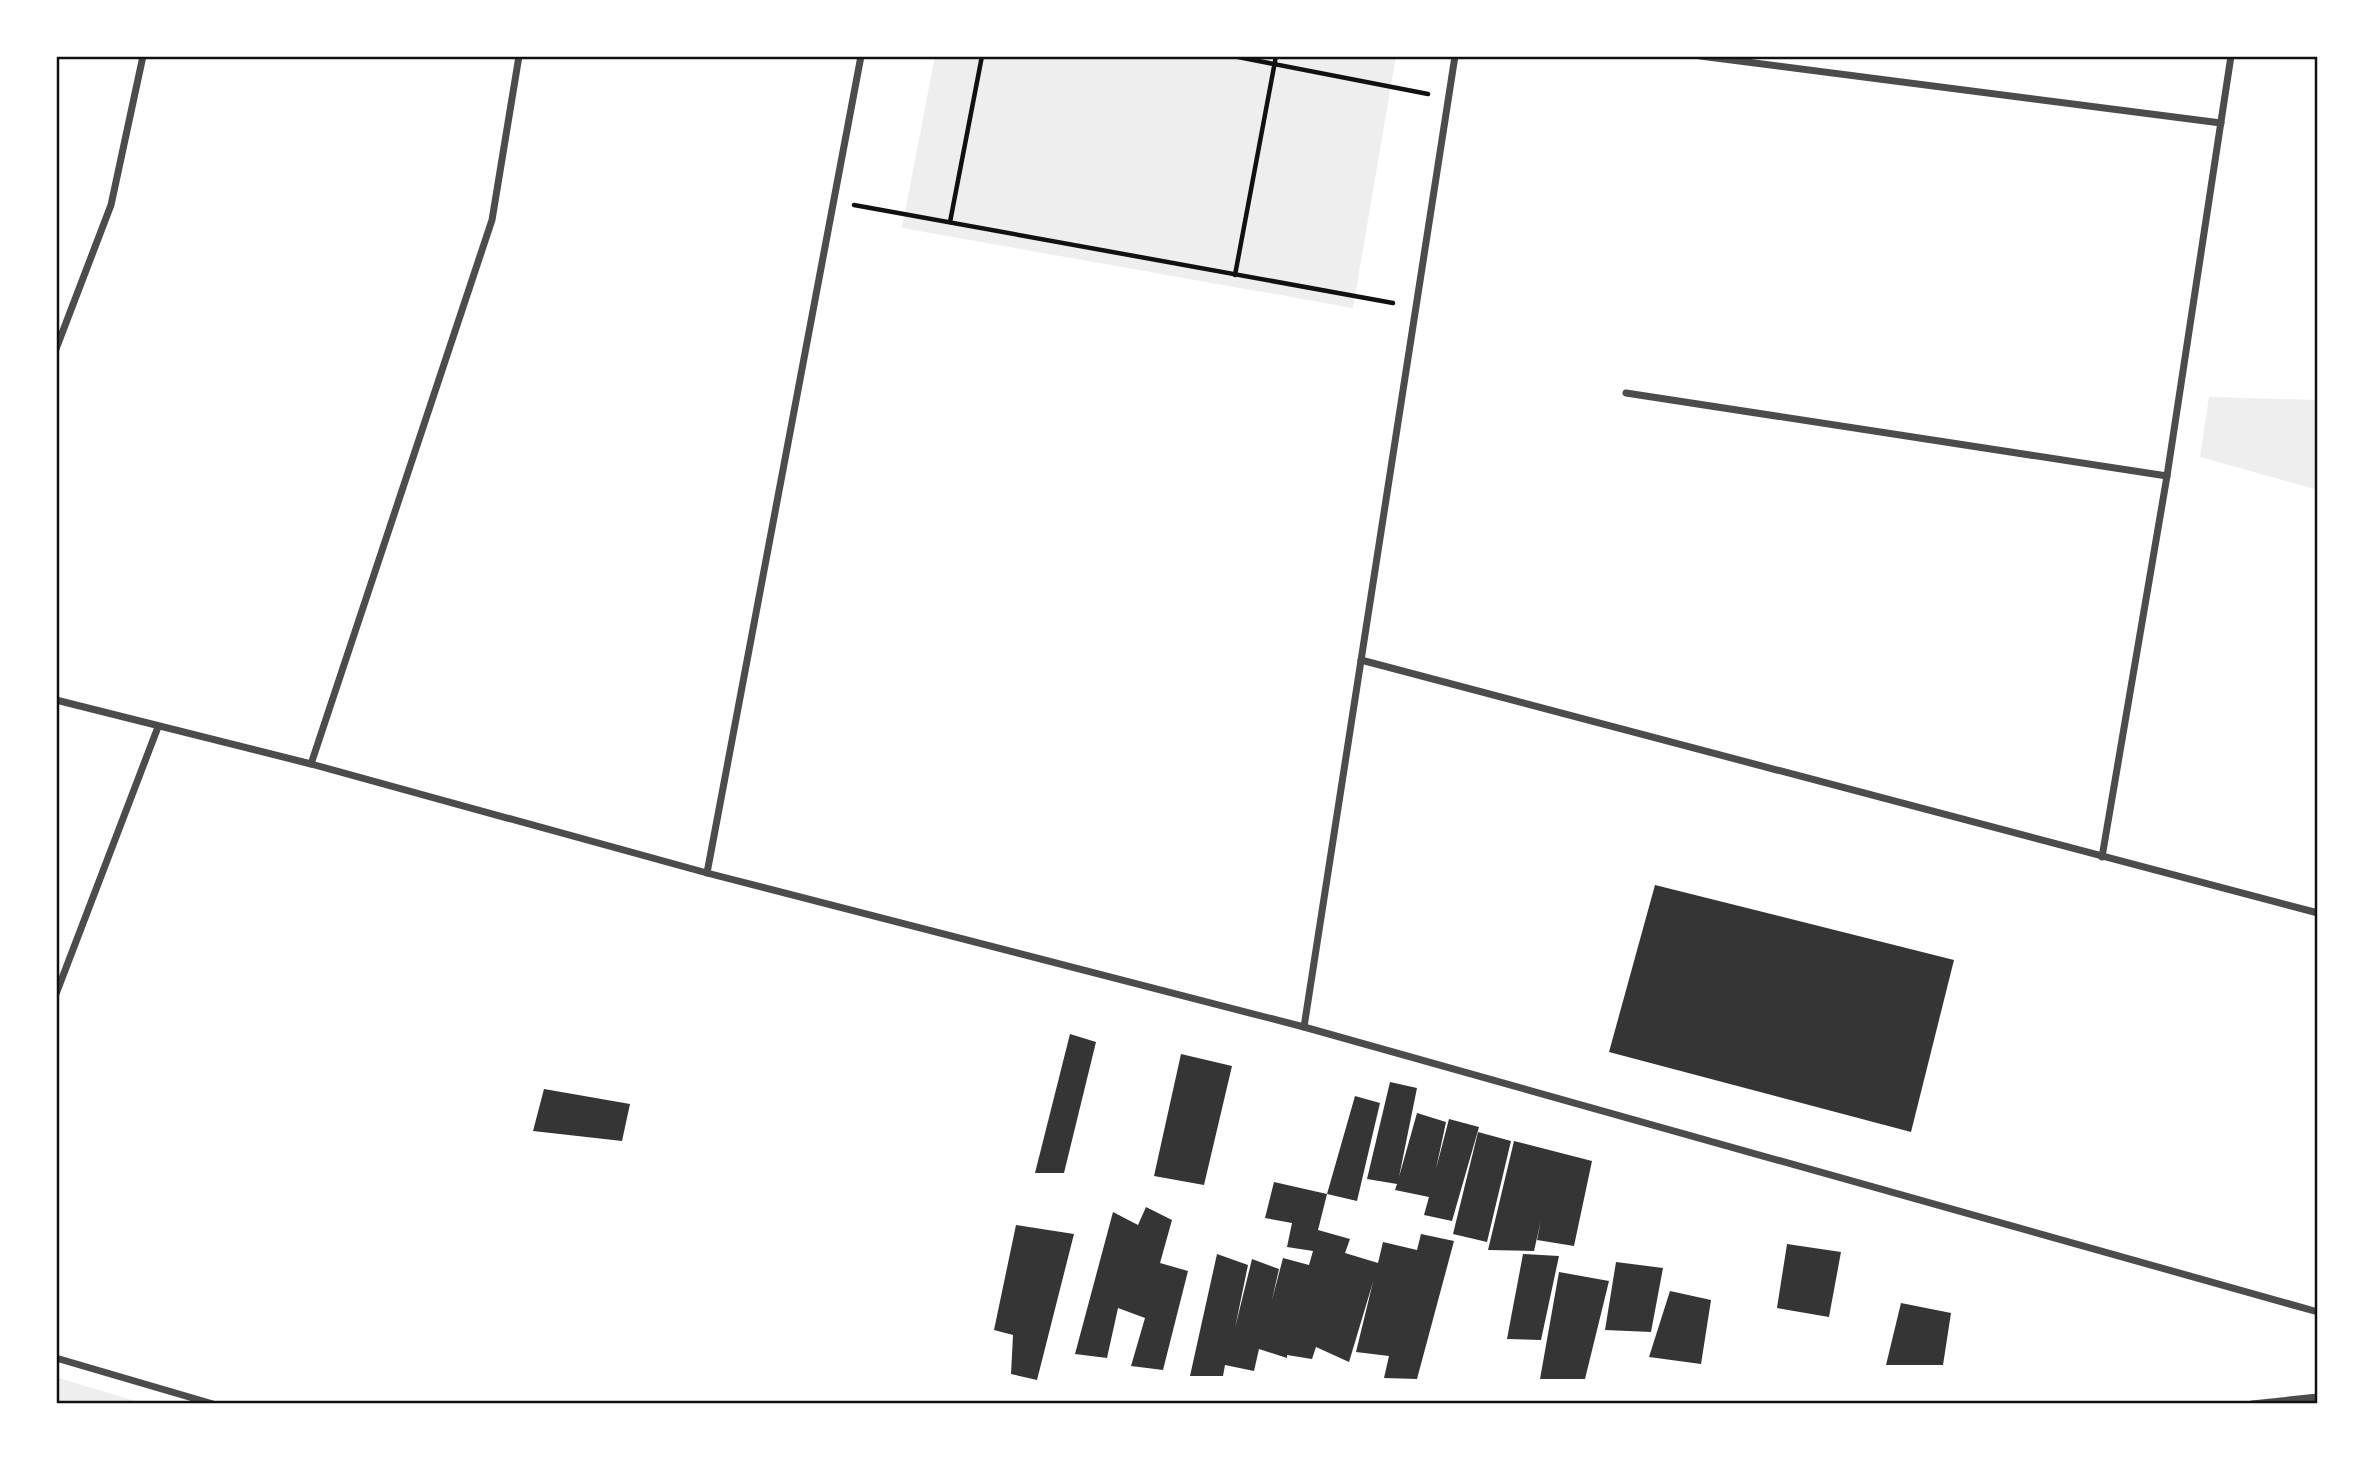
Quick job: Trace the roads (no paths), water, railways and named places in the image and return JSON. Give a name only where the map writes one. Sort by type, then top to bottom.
[{"type":"street","points":[[56,349],[111,205],[144,56]]},
{"type":"street","points":[[311,764],[447,362],[492,220],[519,56]]},
{"type":"street","points":[[707,873],[861,56]]},
{"type":"street","points":[[1304,1027],[1455,56]]},
{"type":"street","points":[[1700,56],[2221,123]]},
{"type":"street","points":[[2102,857],[2167,476],[2231,56]]},
{"type":"street","points":[[1626,393],[2167,476]]},
{"type":"street","points":[[1361,660],[2318,913]]},
{"type":"street","points":[[56,700],[311,764],[707,873],[1304,1027],[2318,1312]]},
{"type":"street","points":[[56,994],[158,727]]},
{"type":"street","points":[[56,1357],[213,1404]]},
{"type":"street","points":[[2252,1404],[2318,1398]]}]
